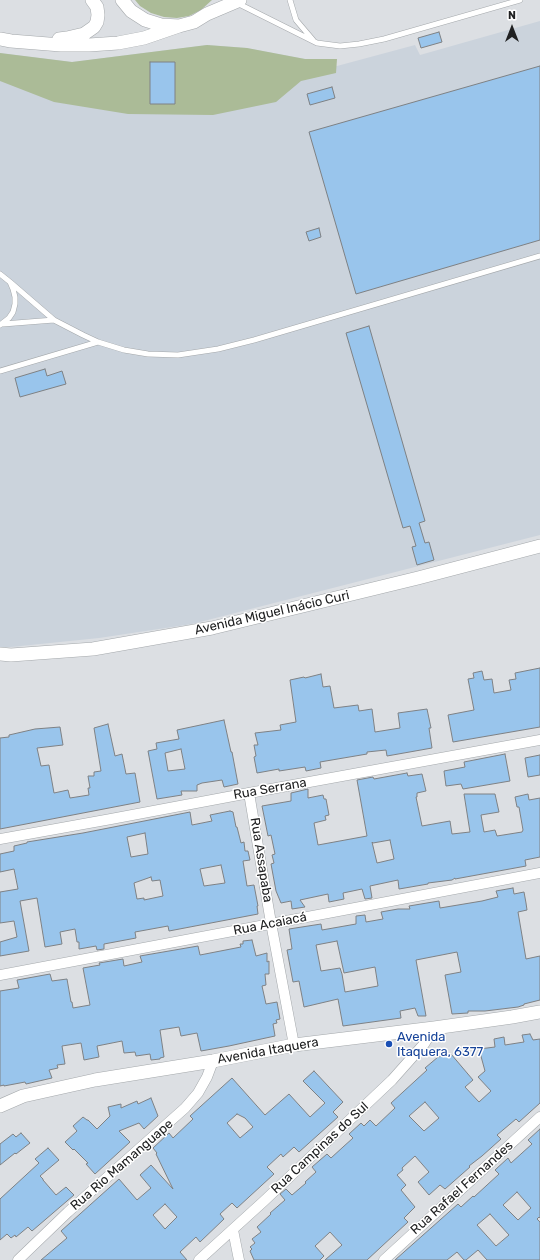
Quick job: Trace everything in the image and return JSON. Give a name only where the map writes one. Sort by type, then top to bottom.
[{"type":"street","points":[[6,40],[67,38],[84,34],[94,27],[97,22],[97,7],[92,0]]},
{"type":"street","points":[[122,0],[131,11],[145,20],[161,25],[179,26]]},
{"type":"street","points":[[207,14],[221,0]]},
{"type":"street","points":[[6,40],[61,45],[118,43],[144,38],[194,22],[207,14],[238,1]]},
{"type":"street","name":"Avenida Miguel Inácio Curi","points":[[0,654],[94,649],[212,628],[418,578],[540,546]]},
{"type":"street","name":"Rua Serrana","points":[[0,839],[540,740]]},
{"type":"street","name":"Rua Assapaba","points":[[250,792],[271,923],[294,1045]]},
{"type":"street","name":"Rua Acaiacá","points":[[0,975],[540,873]]},
{"type":"street","name":"Avenida Itaquera","points":[[0,1106],[23,1096],[89,1081],[212,1061],[294,1045],[434,1028],[540,1012]]},
{"type":"street","name":"Rua Campinas do Sul","points":[[199,1260],[233,1230],[392,1080],[424,1044],[434,1028]]},
{"type":"street","name":"Rua Rio Mamanguape","points":[[18,1260],[68,1212],[185,1108],[198,1094],[207,1077],[212,1061]]},
{"type":"street","name":"Rua Rafael Fernandes","points":[[384,1260],[540,1117]]},
{"type":"street","points":[[233,1230],[240,1260]]},
{"type":"lane","points":[[290,0],[296,20],[317,43]]},
{"type":"lane","points":[[238,1],[317,43],[340,46],[384,39],[520,0]]},
{"type":"lane","points":[[0,274],[54,320],[98,342],[124,350],[148,354],[178,355],[218,349],[254,340],[303,324],[540,256]]},
{"type":"lane","points":[[2,325],[13,312],[15,304],[14,289],[10,282]]},
{"type":"lane","points":[[2,325],[54,320]]},
{"type":"lane","points":[[0,370],[98,342]]},
{"type":"shaded area","points":[[540,21],[540,535],[192,624],[99,638],[0,647],[0,53],[72,62],[207,45],[247,48],[337,66],[415,45],[420,55]]},
{"type":"green space","points":[[135,0],[212,0],[201,10],[189,16],[177,18],[164,17],[151,13],[140,6]]},
{"type":"green space","points":[[207,45],[247,48],[305,59],[337,59],[336,73],[301,81],[276,102],[213,115],[128,114],[54,102],[0,81],[0,53],[72,62]]},
{"type":"building","points":[[439,32],[442,42],[421,48],[418,38]]},
{"type":"building","points":[[150,62],[175,62],[175,104],[150,104]]},
{"type":"building","points":[[540,66],[540,240],[356,294],[309,132]]},
{"type":"building","points":[[332,87],[335,98],[310,105],[307,94]]},
{"type":"building","points":[[319,228],[321,237],[309,241],[306,232]]},
{"type":"building","points":[[369,326],[425,521],[419,523],[425,543],[429,542],[434,560],[417,565],[412,547],[416,546],[410,526],[403,528],[346,333]]},
{"type":"building","points":[[45,369],[47,376],[62,371],[66,384],[20,397],[15,378]]},
{"type":"building","points":[[540,668],[540,727],[453,742],[448,715],[474,710],[468,679],[474,678],[473,673],[482,671],[484,680],[492,679],[494,693],[511,690],[509,680],[516,679],[515,673]]},
{"type":"building","points":[[321,674],[323,687],[330,686],[334,708],[358,705],[359,711],[372,709],[375,732],[400,728],[398,713],[427,709],[431,728],[429,728],[432,748],[387,756],[386,750],[367,752],[367,754],[320,762],[321,768],[306,771],[305,767],[279,771],[279,769],[257,773],[254,757],[256,756],[254,745],[258,745],[255,733],[281,730],[280,725],[296,722],[290,680]]},
{"type":"building","points":[[224,720],[238,784],[224,787],[222,780],[202,783],[197,785],[197,791],[181,791],[182,795],[157,799],[148,751],[157,749],[156,743],[179,739],[177,730]],"holes":[[[181,749],[185,769],[168,771],[165,753]]]},
{"type":"building","points":[[108,724],[115,756],[122,754],[126,774],[135,773],[140,802],[0,829],[0,738],[9,737],[9,735],[35,729],[60,727],[63,745],[37,748],[41,766],[49,765],[54,793],[68,790],[70,798],[89,795],[88,788],[90,788],[88,776],[94,776],[94,772],[101,771],[94,728]]},
{"type":"building","points":[[505,754],[510,781],[463,789],[461,784],[446,786],[444,771],[465,767],[464,762]]},
{"type":"building","points":[[540,755],[540,775],[528,777],[525,758]]},
{"type":"building","points":[[407,773],[408,776],[422,774],[426,791],[417,793],[416,797],[422,826],[450,821],[452,834],[470,832],[464,794],[495,794],[499,812],[481,815],[484,832],[495,830],[497,836],[522,832],[523,830],[519,807],[517,807],[515,797],[528,794],[529,800],[540,798],[540,857],[525,860],[526,866],[455,878],[452,880],[399,889],[398,880],[370,886],[372,898],[365,899],[362,889],[343,893],[344,899],[329,902],[328,894],[300,900],[305,907],[292,909],[291,901],[281,903],[276,891],[271,864],[274,863],[272,855],[275,854],[271,835],[268,836],[262,806],[291,801],[291,793],[308,789],[308,798],[323,795],[324,799],[326,799],[329,815],[325,816],[326,820],[314,823],[318,845],[367,836],[357,780],[373,777],[374,779]],"holes":[[[390,840],[394,859],[377,863],[372,842]]]},
{"type":"building","points":[[230,811],[233,812],[241,843],[244,842],[245,851],[248,851],[250,860],[243,861],[247,886],[254,885],[258,914],[169,931],[168,926],[135,932],[136,938],[104,944],[104,949],[97,950],[96,946],[79,949],[79,942],[77,942],[75,929],[60,932],[62,944],[45,947],[37,898],[20,901],[29,951],[0,956],[0,942],[17,937],[14,921],[0,923],[0,892],[18,889],[14,869],[0,872],[0,854],[14,851],[14,846],[27,842],[83,833],[190,812],[192,825],[212,821],[210,815]],"holes":[[[145,833],[148,854],[131,857],[127,837]],[[221,865],[225,883],[204,886],[200,869]],[[151,877],[152,881],[160,880],[163,896],[144,900],[144,898],[137,899],[134,883]]]},
{"type":"building","points":[[513,888],[514,894],[524,892],[527,910],[518,912],[526,959],[540,956],[540,1000],[518,1007],[485,1011],[468,1011],[468,1013],[452,1014],[445,975],[461,972],[457,952],[416,960],[426,1016],[418,1016],[415,1008],[400,1011],[401,1018],[343,1026],[338,999],[304,1007],[299,981],[293,982],[287,950],[292,949],[289,929],[321,924],[322,930],[356,924],[356,916],[365,915],[366,922],[383,919],[381,912],[398,909],[410,909],[409,906],[439,901],[440,908],[482,901],[498,897],[496,891]],"holes":[[[337,941],[344,973],[375,967],[378,986],[345,992],[340,968],[321,971],[316,945]]]},
{"type":"building","points":[[252,940],[256,956],[267,953],[267,962],[269,961],[269,974],[265,974],[266,985],[262,986],[266,1004],[277,1002],[280,1019],[276,1020],[277,1023],[273,1024],[275,1036],[201,1051],[197,1033],[181,1036],[179,1027],[160,1030],[164,1057],[151,1060],[150,1054],[136,1056],[135,1052],[124,1053],[122,1041],[97,1046],[99,1057],[84,1060],[81,1043],[62,1046],[65,1064],[57,1065],[58,1068],[49,1070],[52,1078],[26,1084],[25,1082],[0,1086],[0,991],[19,988],[17,980],[50,974],[52,981],[67,979],[73,1008],[90,1005],[83,968],[100,965],[99,963],[123,959],[124,966],[142,962],[140,956],[198,946],[200,955],[241,947],[240,944],[243,944],[243,941]]},
{"type":"building","points":[[530,1034],[533,1040],[540,1039],[540,1103],[519,1122],[516,1119],[497,1135],[501,1139],[445,1189],[440,1185],[429,1195],[418,1182],[429,1172],[415,1156],[397,1175],[406,1185],[401,1190],[415,1207],[404,1218],[408,1222],[367,1260],[325,1260],[342,1245],[330,1232],[315,1246],[324,1256],[320,1260],[254,1260],[250,1251],[252,1249],[250,1247],[255,1243],[252,1239],[261,1232],[257,1227],[285,1200],[280,1194],[286,1189],[292,1195],[306,1183],[305,1182],[316,1172],[312,1167],[327,1154],[331,1158],[353,1138],[349,1134],[361,1123],[364,1126],[370,1120],[376,1126],[395,1108],[391,1103],[427,1070],[425,1068],[438,1057],[451,1054],[473,1080],[465,1087],[479,1102],[491,1091],[478,1077],[485,1071],[479,1049],[495,1047],[494,1039],[504,1037],[505,1045],[524,1042],[522,1035]],"holes":[[[425,1102],[439,1118],[424,1131],[409,1116]]]},
{"type":"building","points":[[314,1071],[343,1102],[333,1112],[338,1117],[299,1152],[294,1147],[283,1157],[281,1154],[267,1167],[274,1174],[237,1208],[232,1203],[220,1214],[224,1219],[200,1242],[196,1237],[180,1252],[187,1260],[41,1260],[67,1238],[61,1231],[119,1179],[137,1200],[151,1188],[140,1175],[151,1165],[173,1189],[156,1154],[157,1153],[153,1148],[169,1133],[173,1138],[193,1119],[190,1116],[232,1078],[265,1115],[289,1094],[310,1117],[325,1103],[303,1081]],"holes":[[[237,1114],[245,1118],[253,1127],[240,1138],[227,1123]],[[165,1204],[177,1217],[165,1229],[153,1215]]]},
{"type":"building","points":[[151,1098],[158,1116],[144,1129],[139,1123],[119,1131],[130,1142],[95,1174],[86,1164],[88,1163],[65,1142],[77,1131],[73,1126],[83,1117],[97,1129],[110,1116],[108,1107],[121,1104],[121,1108],[137,1101],[138,1104]]},
{"type":"building","points":[[540,1129],[540,1218],[539,1217],[537,1219],[540,1222],[540,1260],[487,1260],[478,1250],[466,1260],[464,1260],[457,1252],[447,1260],[395,1260],[458,1204],[461,1207],[473,1196],[474,1197],[499,1174],[495,1170],[508,1158],[511,1163],[532,1144],[528,1140]],"holes":[[[517,1192],[531,1208],[518,1220],[503,1205]],[[490,1214],[509,1235],[496,1246],[477,1225]]]},
{"type":"building","points":[[21,1133],[30,1143],[0,1165],[0,1144],[13,1134],[16,1137]]},
{"type":"building","points":[[48,1148],[59,1160],[40,1176],[56,1195],[66,1187],[74,1195],[32,1231],[28,1227],[16,1237],[15,1235],[11,1238],[7,1234],[0,1240],[0,1199],[39,1163],[35,1159]]},
{"type":"place","name":"Avenida Itaquera, 6377","points":[[389,1044]]}]
